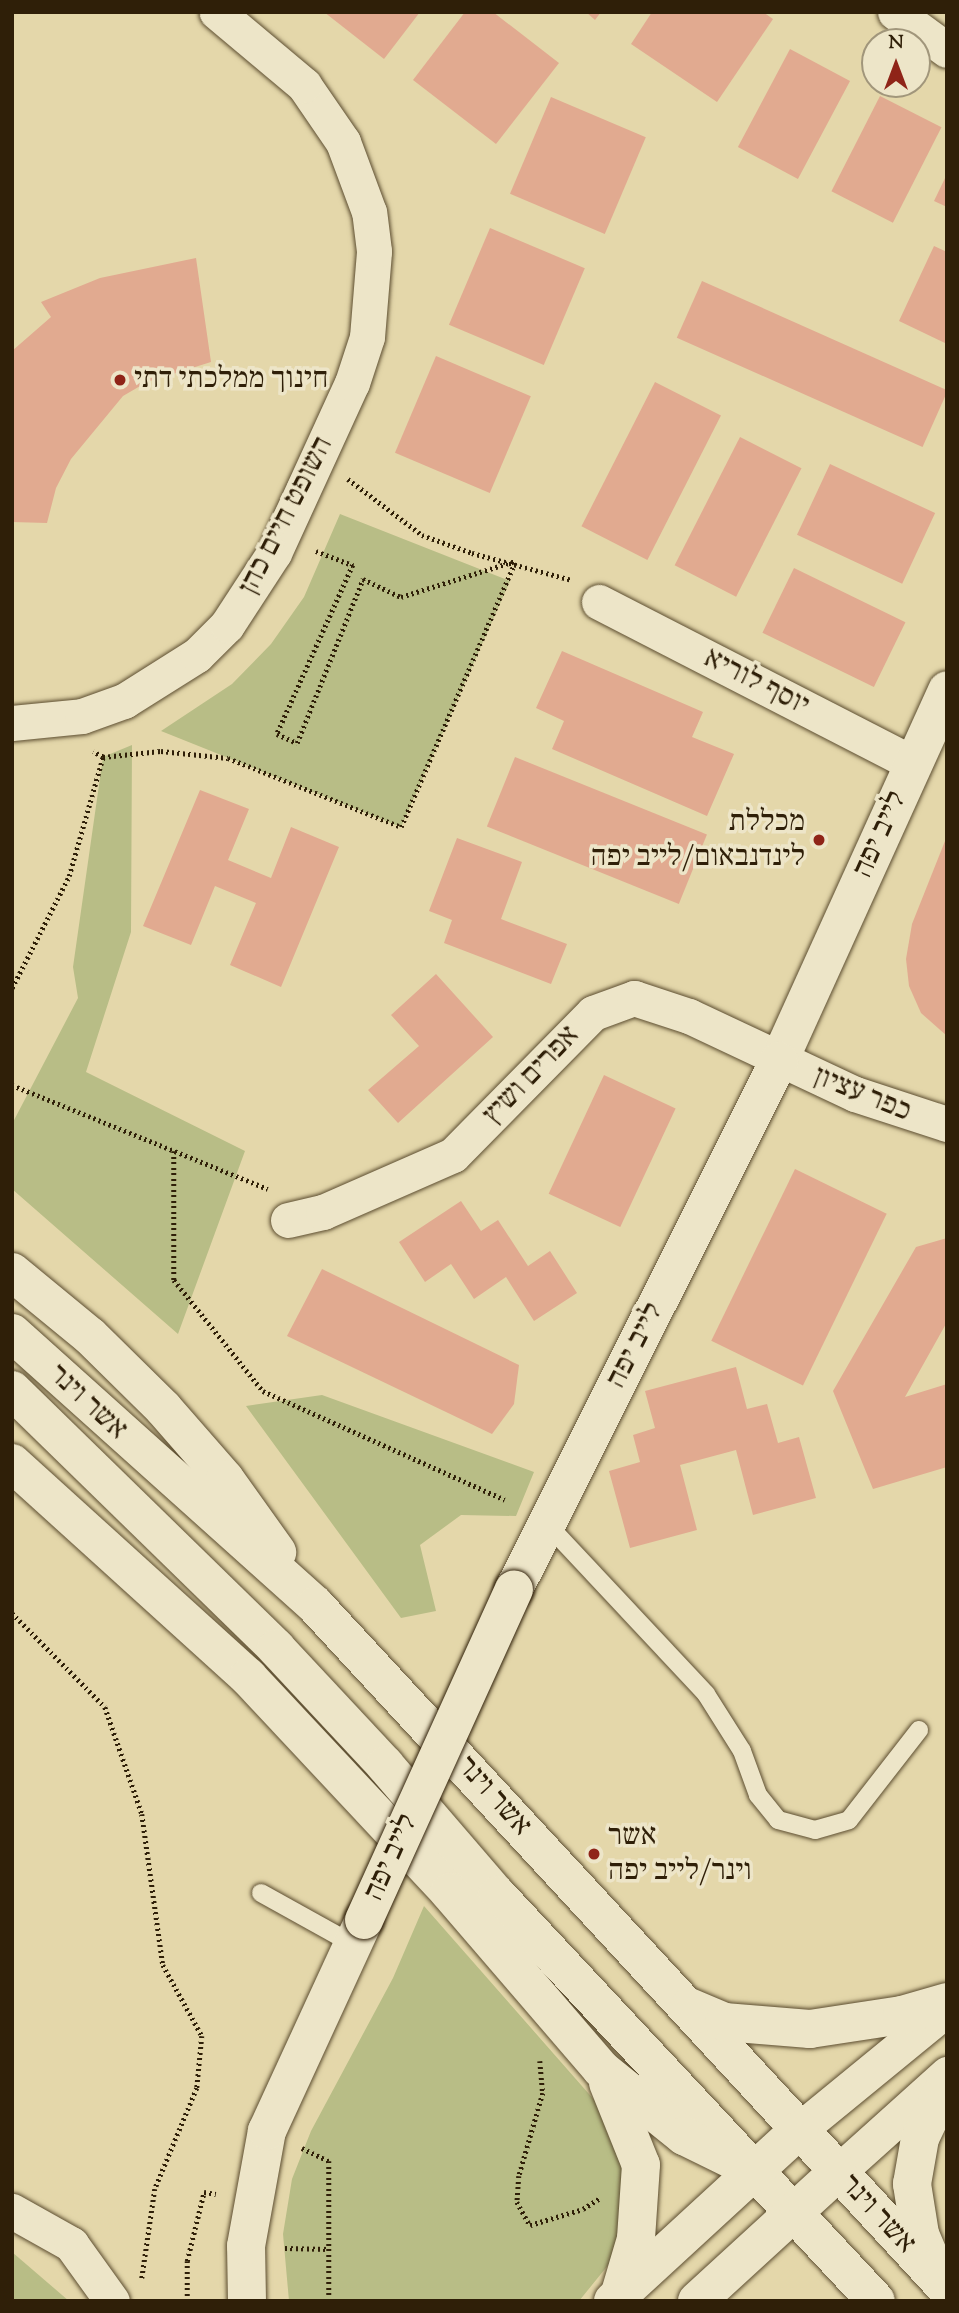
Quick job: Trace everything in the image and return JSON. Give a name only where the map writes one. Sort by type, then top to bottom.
[{"type":"main road","name":"לייב יפה","points":[[247,2301],[246,2246],[252,2197],[267,2131],[514,1589],[779,1061],[947,690]]},
{"type":"main road","points":[[12,1272],[90,1336],[163,1408],[225,1479],[315,1605]]},
{"type":"main road","name":"אשר וינר","points":[[12,1333],[315,1605],[945,2288]]},
{"type":"main road","name":"אשר וינר","points":[[12,1390],[276,1648],[385,1765],[497,1895],[876,2301]]},
{"type":"main road","points":[[12,1463],[248,1677],[449,1892],[601,2068],[684,2136],[754,2170]]},
{"type":"main road","points":[[684,2005],[724,2022],[810,2029],[902,2015],[947,2002]]},
{"type":"main road","points":[[601,2068],[630,2128],[641,2165],[636,2239],[616,2297]]},
{"type":"main road","points":[[945,2288],[920,2234],[912,2184],[920,2138],[947,2082]]},
{"type":"main road","points":[[616,2297],[799,2130]]},
{"type":"main road","points":[[697,2301],[838,2172]]},
{"type":"street","name":"השופט חיים כהן","points":[[24,723],[82,716],[124,701],[197,655],[253,590],[281,538],[352,383],[366,337],[374,293],[369,212],[358,176],[325,112],[281,62],[217,12]]},
{"type":"street","points":[[895,12],[947,50]]},
{"type":"street","name":"יוסף לוריא","points":[[599,602],[914,764]]},
{"type":"street","name":"אפרים ושיץ","points":[[288,1220],[323,1212],[453,1155],[593,1013],[634,998],[689,1016],[779,1061]]},
{"type":"street","name":"כפר עציון","points":[[779,1061],[916,1117],[947,1124]]},
{"type":"street","points":[[799,2130],[947,2009]]},
{"type":"street","points":[[838,2172],[947,2074]]},
{"type":"street","points":[[12,2211],[71,2244],[125,2295]]},
{"type":"lane","points":[[547,1524],[706,1694],[742,1751],[758,1795],[778,1820],[816,1830],[849,1820],[919,1730]]},
{"type":"lane","points":[[261,1894],[359,1932]]},
{"type":"path","points":[[316,461],[358,485],[422,535],[472,553],[515,561],[580,583],[599,602]]},
{"type":"path","points":[[281,538],[353,565],[277,734],[297,743],[363,579],[401,597],[515,561]]},
{"type":"path","points":[[24,723],[103,757],[161,751],[229,758],[401,827],[515,561]]},
{"type":"path","points":[[12,988],[69,876],[103,757]]},
{"type":"path","points":[[12,1085],[296,1200],[288,1220]]},
{"type":"path","points":[[174,1151],[174,1280],[263,1391],[505,1500]]},
{"type":"path","points":[[12,1613],[105,1707],[142,1814],[163,1965],[202,2036],[197,2088],[155,2189],[150,2244],[125,2295]]},
{"type":"path","points":[[540,2056],[543,2092],[519,2176],[517,2202],[530,2225],[583,2209]]},
{"type":"path","points":[[312,2153],[329,2161],[329,2301]]},
{"type":"path","points":[[187,2301],[187,2260],[204,2192],[252,2197]]},
{"type":"green space","points":[[340,514],[510,581],[401,827],[161,731],[232,684],[271,644],[304,597]]},
{"type":"green space","points":[[132,745],[131,932],[86,1072],[245,1151],[178,1334],[12,1189],[12,1124],[78,998],[73,967],[103,757]]},
{"type":"green space","points":[[322,1395],[534,1472],[516,1516],[461,1515],[420,1545],[436,1611],[401,1618],[246,1406]]},
{"type":"green space","points":[[424,1906],[603,2110],[623,2159],[627,2202],[609,2264],[579,2301],[289,2301],[283,2234],[292,2179],[311,2131],[393,1978]]},
{"type":"green space","points":[[12,2252],[69,2301],[12,2301]]},
{"type":"building","points":[[324,12],[420,12],[384,59]]},
{"type":"building","points":[[465,12],[493,12],[559,63],[496,144],[413,80]]},
{"type":"building","points":[[586,12],[601,12],[595,20]]},
{"type":"building","points":[[652,12],[763,12],[773,19],[717,102],[631,44]]},
{"type":"building","points":[[790,49],[850,81],[798,179],[738,147]]},
{"type":"building","points":[[551,97],[646,137],[605,234],[510,194]]},
{"type":"building","points":[[879,98],[884,98],[941,127],[893,223],[831,191]]},
{"type":"building","points":[[947,174],[947,207],[934,201]]},
{"type":"building","points":[[490,228],[585,268],[544,365],[449,325]]},
{"type":"building","points":[[934,246],[947,252],[947,344],[899,321]]},
{"type":"building","points":[[196,258],[211,362],[147,382],[123,396],[71,459],[56,488],[47,523],[12,522],[12,351],[51,317],[41,302],[100,278]]},
{"type":"building","points":[[702,281],[947,390],[923,447],[677,338]]},
{"type":"building","points":[[436,356],[531,396],[490,493],[395,453]]},
{"type":"building","points":[[655,382],[721,416],[647,560],[581,526]]},
{"type":"building","points":[[740,437],[801,468],[736,597],[675,565]]},
{"type":"building","points":[[830,464],[935,513],[902,584],[797,535]]},
{"type":"building","points":[[794,568],[905,622],[874,687],[762,633]]},
{"type":"building","points":[[562,651],[703,712],[692,737],[734,754],[707,816],[552,749],[564,721],[536,708]]},
{"type":"building","points":[[515,757],[707,835],[679,904],[487,827]]},
{"type":"building","points":[[200,790],[249,809],[228,860],[271,878],[291,827],[339,847],[281,987],[230,965],[256,903],[215,886],[191,945],[143,926]]},
{"type":"building","points":[[947,836],[947,1036],[921,1013],[909,986],[906,959],[912,924]]},
{"type":"building","points":[[457,838],[522,862],[501,919],[567,944],[551,984],[444,943],[452,920],[429,911]]},
{"type":"building","points":[[436,974],[493,1037],[398,1123],[368,1090],[419,1046],[391,1015]]},
{"type":"building","points":[[604,1075],[676,1108],[620,1227],[549,1194]]},
{"type":"building","points":[[795,1169],[887,1214],[803,1385],[711,1341]]},
{"type":"building","points":[[461,1201],[481,1231],[498,1220],[528,1266],[550,1251],[577,1293],[534,1321],[506,1277],[474,1299],[451,1264],[425,1282],[399,1242]]},
{"type":"building","points":[[947,1238],[947,1322],[905,1397],[947,1384],[947,1467],[873,1489],[833,1391],[916,1247]]},
{"type":"building","points":[[322,1269],[519,1365],[514,1404],[492,1434],[287,1336]]},
{"type":"building","points":[[736,1367],[747,1409],[767,1404],[778,1443],[799,1437],[816,1498],[753,1515],[736,1450],[680,1465],[697,1530],[630,1548],[609,1471],[640,1462],[633,1435],[655,1428],[645,1391]]},
{"type":"place","name":"חינוך ממלכתי דתי","points":[[120,380]]},
{"type":"place","name":"מכללת לינדנבאום/לייב יפה","points":[[819,840]]},
{"type":"place","name":"אשר וינר/לייב יפה","points":[[594,1854]]}]
